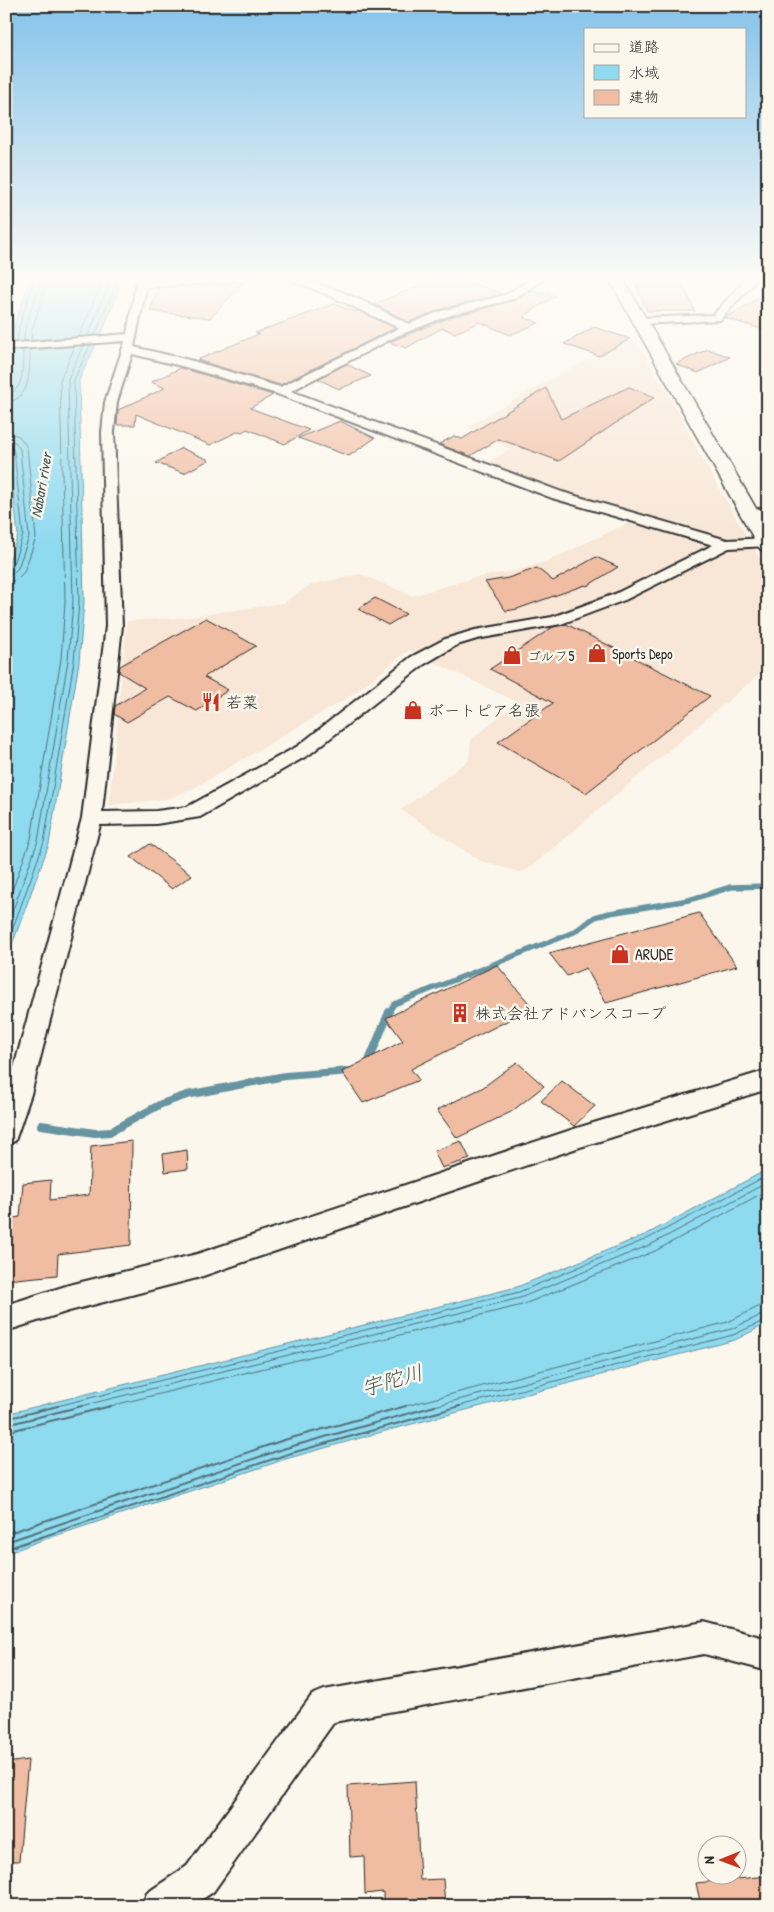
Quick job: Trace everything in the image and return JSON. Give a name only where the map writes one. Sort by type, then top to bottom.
[{"type":"highway","points":[[667,368],[767,544]]},
{"type":"street","points":[[6,1134],[20,1094],[92,818],[114,626],[108,432],[111,402],[120,368]]},
{"type":"street","points":[[203,368],[281,391],[557,495],[659,523],[726,544],[767,544]]},
{"type":"street","points":[[281,391],[327,368]]},
{"type":"street","points":[[749,515],[768,512]]},
{"type":"street","points":[[92,818],[156,819],[176,817],[193,812],[304,750],[418,661],[437,649],[451,642],[475,635],[555,621],[595,608],[726,544]]},
{"type":"street","points":[[6,1318],[69,1298],[197,1266],[577,1138],[768,1079]]},
{"type":"street","points":[[160,1906],[200,1879],[324,1707],[704,1638],[768,1655]]},
{"type":"shaded area","points":[[571,368],[653,368],[768,573],[768,667],[527,870],[519,872],[481,861],[401,810],[469,760],[471,740],[517,702],[409,650],[349,697],[194,788],[167,799],[109,805],[127,621],[182,618],[284,603],[310,585],[360,574],[412,596],[473,578],[519,570],[550,560],[643,516],[559,493],[484,465],[510,449],[467,427]]},
{"type":"water","name":"Nabari river","points":[[11,368],[85,368],[79,380],[84,602],[79,662],[49,844],[6,961],[6,570],[18,535],[6,429]]},
{"type":"water","name":"宇陀川","points":[[768,1169],[768,1323],[735,1340],[289,1458],[6,1554],[6,1414],[517,1287],[647,1234]]},
{"type":"building","points":[[182,368],[273,395],[250,408],[309,430],[285,444],[247,429],[210,445],[136,414],[135,425],[117,425],[118,410],[165,388],[151,382]]},
{"type":"building","points":[[224,368],[314,368],[280,385]]},
{"type":"building","points":[[338,368],[355,368],[371,376],[339,389],[318,379]]},
{"type":"building","points":[[686,368],[708,368],[698,373]]},
{"type":"building","points":[[629,387],[655,397],[559,461],[499,439],[470,456],[439,444],[454,436],[462,439],[546,388],[561,419]]},
{"type":"building","points":[[340,421],[375,438],[349,456],[298,438]]},
{"type":"building","points":[[181,448],[209,460],[184,473],[156,463]]},
{"type":"building","points":[[596,557],[618,567],[587,586],[585,585],[517,609],[506,611],[485,582],[508,578],[537,568],[553,581]]},
{"type":"building","points":[[375,598],[406,614],[388,625],[358,609]]},
{"type":"building","points":[[206,618],[256,646],[204,677],[228,690],[197,711],[170,697],[127,722],[114,714],[115,706],[145,688],[119,672],[120,666]]},
{"type":"building","points":[[566,624],[710,696],[586,793],[498,742],[553,703],[490,669],[553,627]]},
{"type":"building","points":[[150,844],[192,875],[172,889],[131,857]]},
{"type":"building","points":[[699,913],[737,966],[606,1003],[586,968],[567,976],[549,953]]},
{"type":"building","name":"株式会社アドバンスコープ","points":[[497,965],[533,1008],[411,1069],[419,1080],[363,1103],[342,1072],[403,1041],[386,1018]]},
{"type":"building","points":[[517,1062],[544,1086],[511,1112],[457,1138],[437,1110],[482,1088]]},
{"type":"building","points":[[562,1081],[595,1106],[574,1126],[541,1101]]},
{"type":"building","points":[[132,1141],[131,1245],[58,1254],[57,1275],[6,1280],[6,1219],[20,1217],[23,1183],[51,1180],[50,1200],[89,1195],[91,1146]]},
{"type":"building","points":[[461,1141],[470,1159],[442,1168],[434,1151]]},
{"type":"building","points":[[187,1150],[188,1169],[165,1172],[163,1154]]},
{"type":"building","points":[[28,1760],[19,1861],[6,1861],[6,1763]]},
{"type":"building","points":[[415,1781],[420,1880],[443,1879],[445,1906],[383,1906],[383,1892],[365,1894],[364,1856],[350,1857],[348,1786]]},
{"type":"building","points":[[768,1876],[768,1906],[701,1906],[696,1884],[746,1884],[746,1878]]},
{"type":"waterway","points":[[388,1013],[394,1004],[574,932],[595,917],[689,900],[731,887],[768,886]]},
{"type":"waterway","points":[[368,1063],[389,1012]]},
{"type":"waterway","points":[[41,1125],[95,1133],[110,1132],[161,1104],[187,1095],[285,1076],[351,1071]]},
{"type":"place","name":"Sports Depo","points":[[597,653]]},
{"type":"place","name":"ゴルフ5","points":[[512,655]]},
{"type":"place","name":"若菜","points":[[211,702]]},
{"type":"place","name":"ボートピア名張","points":[[413,710]]},
{"type":"place","name":"ARUDE","points":[[620,954]]},
{"type":"place","name":"株式会社アドバンスコープ","points":[[460,1013]]}]
